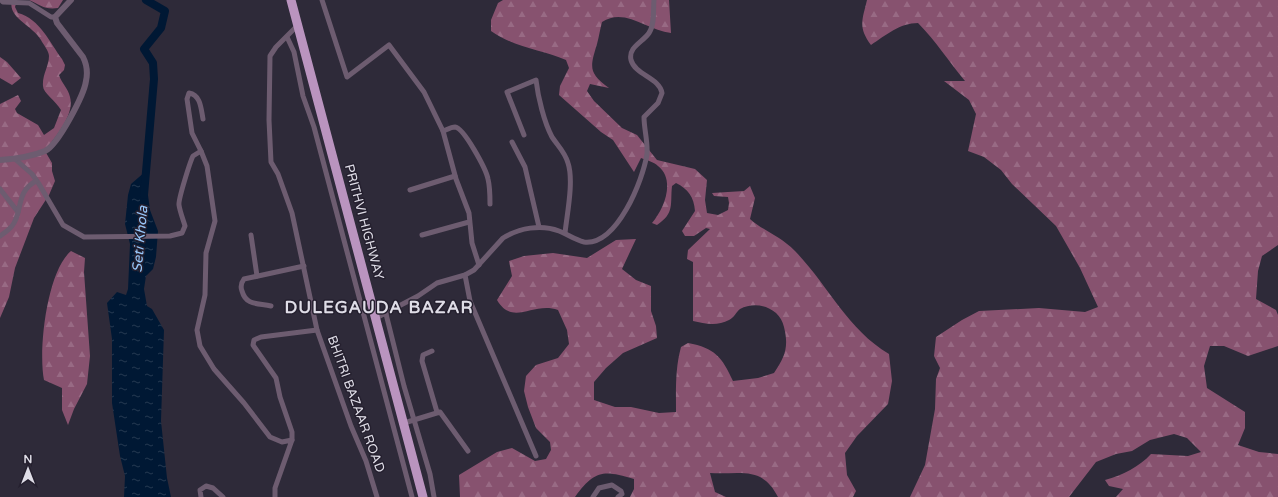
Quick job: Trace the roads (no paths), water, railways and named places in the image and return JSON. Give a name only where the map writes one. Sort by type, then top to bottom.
[{"type":"highway","name":"PRITHVI HIGHWAY","points":[[291,0],[423,497]]},
{"type":"street","points":[[1,0],[3,2],[29,4],[51,17],[55,17]]},
{"type":"street","points":[[55,17],[71,0]]},
{"type":"street","points":[[322,0],[347,77],[389,45],[424,92],[443,131],[455,176],[466,204],[472,243],[479,265]]},
{"type":"street","points":[[376,318],[386,314],[437,283],[464,275],[474,270],[504,238],[526,228],[539,227],[558,230],[585,242],[607,236],[623,215],[641,177],[647,154],[644,117],[658,103],[662,93],[657,84],[634,66],[630,55],[632,50],[649,33],[652,27],[654,0]]},
{"type":"street","points":[[0,160],[15,159],[45,151],[51,146],[78,104],[84,90],[88,71],[83,57],[57,23],[55,17]]},
{"type":"street","name":"BHITRI BAZAAR ROAD","points":[[298,25],[276,47],[270,56],[271,162],[278,174],[292,213],[317,330],[349,419],[366,461],[377,497]]},
{"type":"street","points":[[287,37],[294,52],[303,96],[314,127],[412,497]]},
{"type":"street","points":[[524,135],[507,92],[536,80],[539,99],[552,136],[563,149],[569,164],[570,185],[564,233]]},
{"type":"street","points":[[203,119],[198,98],[194,94],[189,93],[187,99],[192,133],[207,166],[215,221],[206,253],[205,295],[197,330],[200,346],[214,369],[244,403],[270,437],[282,442],[292,440]]},
{"type":"street","points":[[443,131],[454,127],[460,129],[468,141],[485,169],[489,180],[490,204]]},
{"type":"street","points":[[512,142],[525,167],[539,227]]},
{"type":"street","points":[[15,159],[36,181],[63,225],[84,237],[110,238],[170,236],[182,233],[185,226],[179,204],[179,196],[184,185],[191,160],[193,156],[201,151]]},
{"type":"street","points":[[410,190],[455,176]]},
{"type":"street","points":[[0,236],[12,226],[18,212],[18,204],[30,184],[36,181]]},
{"type":"street","points":[[0,189],[18,212]]},
{"type":"street","points":[[422,235],[469,222]]},
{"type":"street","points":[[251,235],[258,276]]},
{"type":"street","points":[[271,306],[254,304],[243,296],[241,288],[244,279],[304,266]]},
{"type":"street","points":[[464,275],[470,301],[536,456]]},
{"type":"street","points":[[386,314],[430,474],[434,497]]},
{"type":"street","points":[[275,497],[276,488],[292,440],[292,432],[280,397],[276,378],[253,345],[254,340],[317,330]]},
{"type":"street","points":[[432,351],[423,355],[422,361],[437,412],[442,415],[468,451]]},
{"type":"street","points":[[404,423],[437,412]]},
{"type":"street","points":[[593,497],[599,488],[612,485],[621,491],[622,494],[618,497]]},
{"type":"street","points":[[201,497],[200,490],[206,486],[213,488],[223,497]]},
{"type":"water","points":[[146,171],[145,185],[150,210],[158,231],[156,257],[153,269],[146,276],[144,289],[147,306],[152,309],[164,330],[161,421],[167,478],[171,497],[124,497],[125,476],[120,456],[112,403],[112,339],[107,303],[117,292],[126,295],[128,289],[130,244],[125,224],[128,195],[131,184]]},
{"type":"waterway","name":"Seti Khola","points":[[144,195],[154,79],[153,63],[144,49],[161,28],[165,11],[146,0]]},
{"type":"district","name":"DULEGAUDA BAZAR","points":[[379,307]]}]
